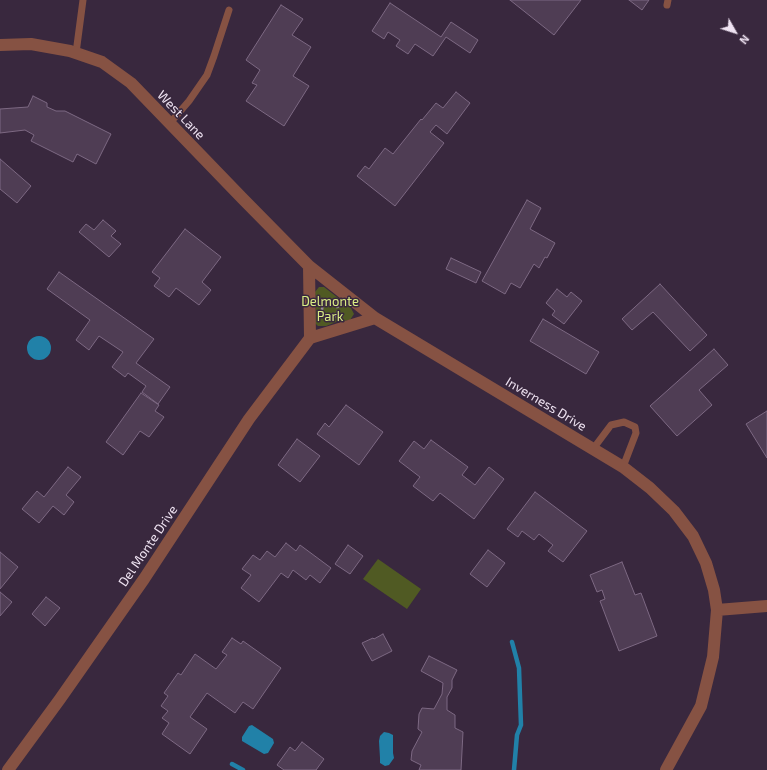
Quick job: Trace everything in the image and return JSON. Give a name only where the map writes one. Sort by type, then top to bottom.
[{"type":"street","name":"West Lane","points":[[0,45],[31,44],[70,51],[102,62],[131,83],[309,266]]},
{"type":"street","name":"Inverness Drive","points":[[309,266],[374,318],[622,467],[650,488],[674,511],[693,536],[706,563],[714,590],[716,610],[713,657],[701,706],[666,770]]},
{"type":"street","points":[[309,266],[310,338],[374,318]]},
{"type":"street","name":"Del Monte Drive","points":[[8,770],[60,699],[139,585],[250,419],[310,338]]},
{"type":"street","points":[[716,610],[767,606]]},
{"type":"lane","points":[[76,53],[83,0]]},
{"type":"lane","points":[[170,123],[189,101],[206,75],[214,56],[229,10]]},
{"type":"lane","points":[[593,449],[611,425],[624,422],[635,427],[636,433],[622,467]]},
{"type":"path","points":[[328,302],[335,304],[338,308],[335,316],[330,318],[325,317],[321,310],[323,305],[328,302]]},
{"type":"green space","name":"Delmonte Park","points":[[319,287],[324,287],[351,308],[354,314],[350,320],[336,322],[326,326],[318,326],[315,323],[315,292]]},
{"type":"green space","points":[[378,559],[421,589],[407,609],[363,579]]},
{"type":"water","points":[[39,336],[44,337],[50,343],[50,353],[44,359],[39,360],[34,359],[28,353],[27,348],[28,343],[34,337]]},
{"type":"water","points":[[252,725],[273,739],[274,743],[268,753],[264,754],[242,741],[242,737],[249,726]]},
{"type":"water","points":[[384,732],[393,735],[394,758],[389,765],[385,766],[380,763],[379,741],[380,736]]},
{"type":"building","points":[[510,0],[581,0],[554,35]]},
{"type":"building","points":[[629,0],[649,0],[642,10]]},
{"type":"building","points":[[390,3],[441,37],[451,22],[478,40],[470,53],[446,37],[433,56],[415,44],[408,54],[396,46],[400,40],[388,32],[384,39],[372,31]]},
{"type":"building","points":[[281,5],[303,19],[292,35],[311,47],[293,76],[309,86],[284,126],[246,101],[257,85],[252,83],[260,70],[246,60]]},
{"type":"building","points":[[456,92],[470,103],[447,134],[436,125],[430,132],[444,143],[395,206],[357,176],[365,166],[369,169],[385,148],[393,154],[436,103],[443,108]]},
{"type":"building","points":[[33,96],[47,103],[47,107],[56,111],[65,111],[111,134],[96,164],[77,154],[73,162],[31,141],[34,135],[25,130],[0,133],[0,109],[28,107]]},
{"type":"building","points":[[0,159],[31,186],[17,203],[0,189]]},
{"type":"building","points":[[527,200],[541,208],[530,229],[555,243],[547,258],[545,257],[539,268],[534,264],[520,288],[511,283],[505,294],[482,281]]},
{"type":"building","points":[[103,220],[116,231],[111,236],[121,244],[109,257],[79,232],[86,224],[94,230]]},
{"type":"building","points":[[185,229],[221,257],[202,282],[211,290],[199,305],[176,288],[169,297],[154,286],[160,278],[152,272]]},
{"type":"building","points":[[451,258],[481,272],[476,283],[446,269]]},
{"type":"building","points":[[59,272],[154,339],[136,363],[170,387],[158,404],[142,392],[146,386],[128,373],[125,377],[112,367],[123,352],[99,336],[89,350],[76,340],[90,320],[47,289]]},
{"type":"building","points":[[660,284],[707,335],[690,351],[653,312],[632,330],[622,319]]},
{"type":"building","points":[[557,289],[567,297],[571,292],[582,301],[564,324],[552,315],[555,311],[546,303]]},
{"type":"building","points":[[543,319],[599,352],[586,374],[530,341]]},
{"type":"building","points":[[714,349],[728,365],[699,390],[712,405],[677,436],[650,406]]},
{"type":"building","points":[[141,393],[159,405],[155,411],[164,417],[149,437],[140,431],[123,455],[106,442]]},
{"type":"building","points":[[346,405],[383,432],[359,465],[317,434],[325,423],[329,427]]},
{"type":"building","points":[[767,411],[767,458],[746,424]]},
{"type":"building","points":[[297,439],[320,456],[300,482],[278,465]]},
{"type":"building","points":[[431,440],[468,467],[462,475],[475,485],[489,467],[504,479],[474,519],[440,493],[433,501],[413,486],[420,477],[399,461],[414,441],[424,449]]},
{"type":"building","points":[[68,467],[81,477],[66,495],[74,502],[64,515],[53,506],[39,523],[22,509],[37,491],[44,497]]},
{"type":"building","points":[[535,492],[587,531],[563,562],[548,551],[553,545],[539,534],[534,540],[522,531],[518,537],[507,529]]},
{"type":"building","points":[[286,543],[296,551],[300,545],[331,568],[320,583],[310,575],[306,580],[293,570],[288,578],[281,573],[259,602],[241,588],[251,575],[242,569],[253,555],[260,560],[267,551],[275,557]]},
{"type":"building","points":[[348,545],[363,556],[350,574],[335,564]]},
{"type":"building","points":[[488,550],[505,563],[487,587],[470,574]]},
{"type":"building","points":[[0,552],[18,567],[0,589]]},
{"type":"building","points":[[622,562],[635,595],[641,593],[657,636],[619,651],[600,601],[605,599],[602,590],[597,592],[590,575]]},
{"type":"building","points":[[0,592],[12,602],[0,616]]},
{"type":"building","points":[[46,597],[60,608],[45,626],[32,614]]},
{"type":"building","points":[[383,634],[392,651],[372,661],[362,643]]},
{"type":"building","points":[[232,638],[241,644],[243,641],[281,668],[253,709],[243,702],[235,713],[207,693],[190,717],[207,729],[190,754],[162,734],[169,723],[162,718],[168,711],[161,706],[168,696],[164,693],[178,673],[181,675],[195,654],[216,669],[227,655],[222,652]]},
{"type":"building","points":[[429,656],[457,670],[452,680],[452,688],[447,697],[447,710],[455,715],[455,728],[463,732],[461,770],[419,770],[421,765],[411,760],[412,751],[422,732],[418,729],[419,714],[422,708],[434,709],[442,694],[443,683],[421,671]]},
{"type":"building","points":[[302,742],[324,759],[316,770],[284,770],[277,765],[290,747],[295,751]]},
{"type":"waterway","points":[[512,642],[519,668],[521,725],[517,735],[514,770]]},
{"type":"waterway","points":[[232,764],[243,770]]}]
